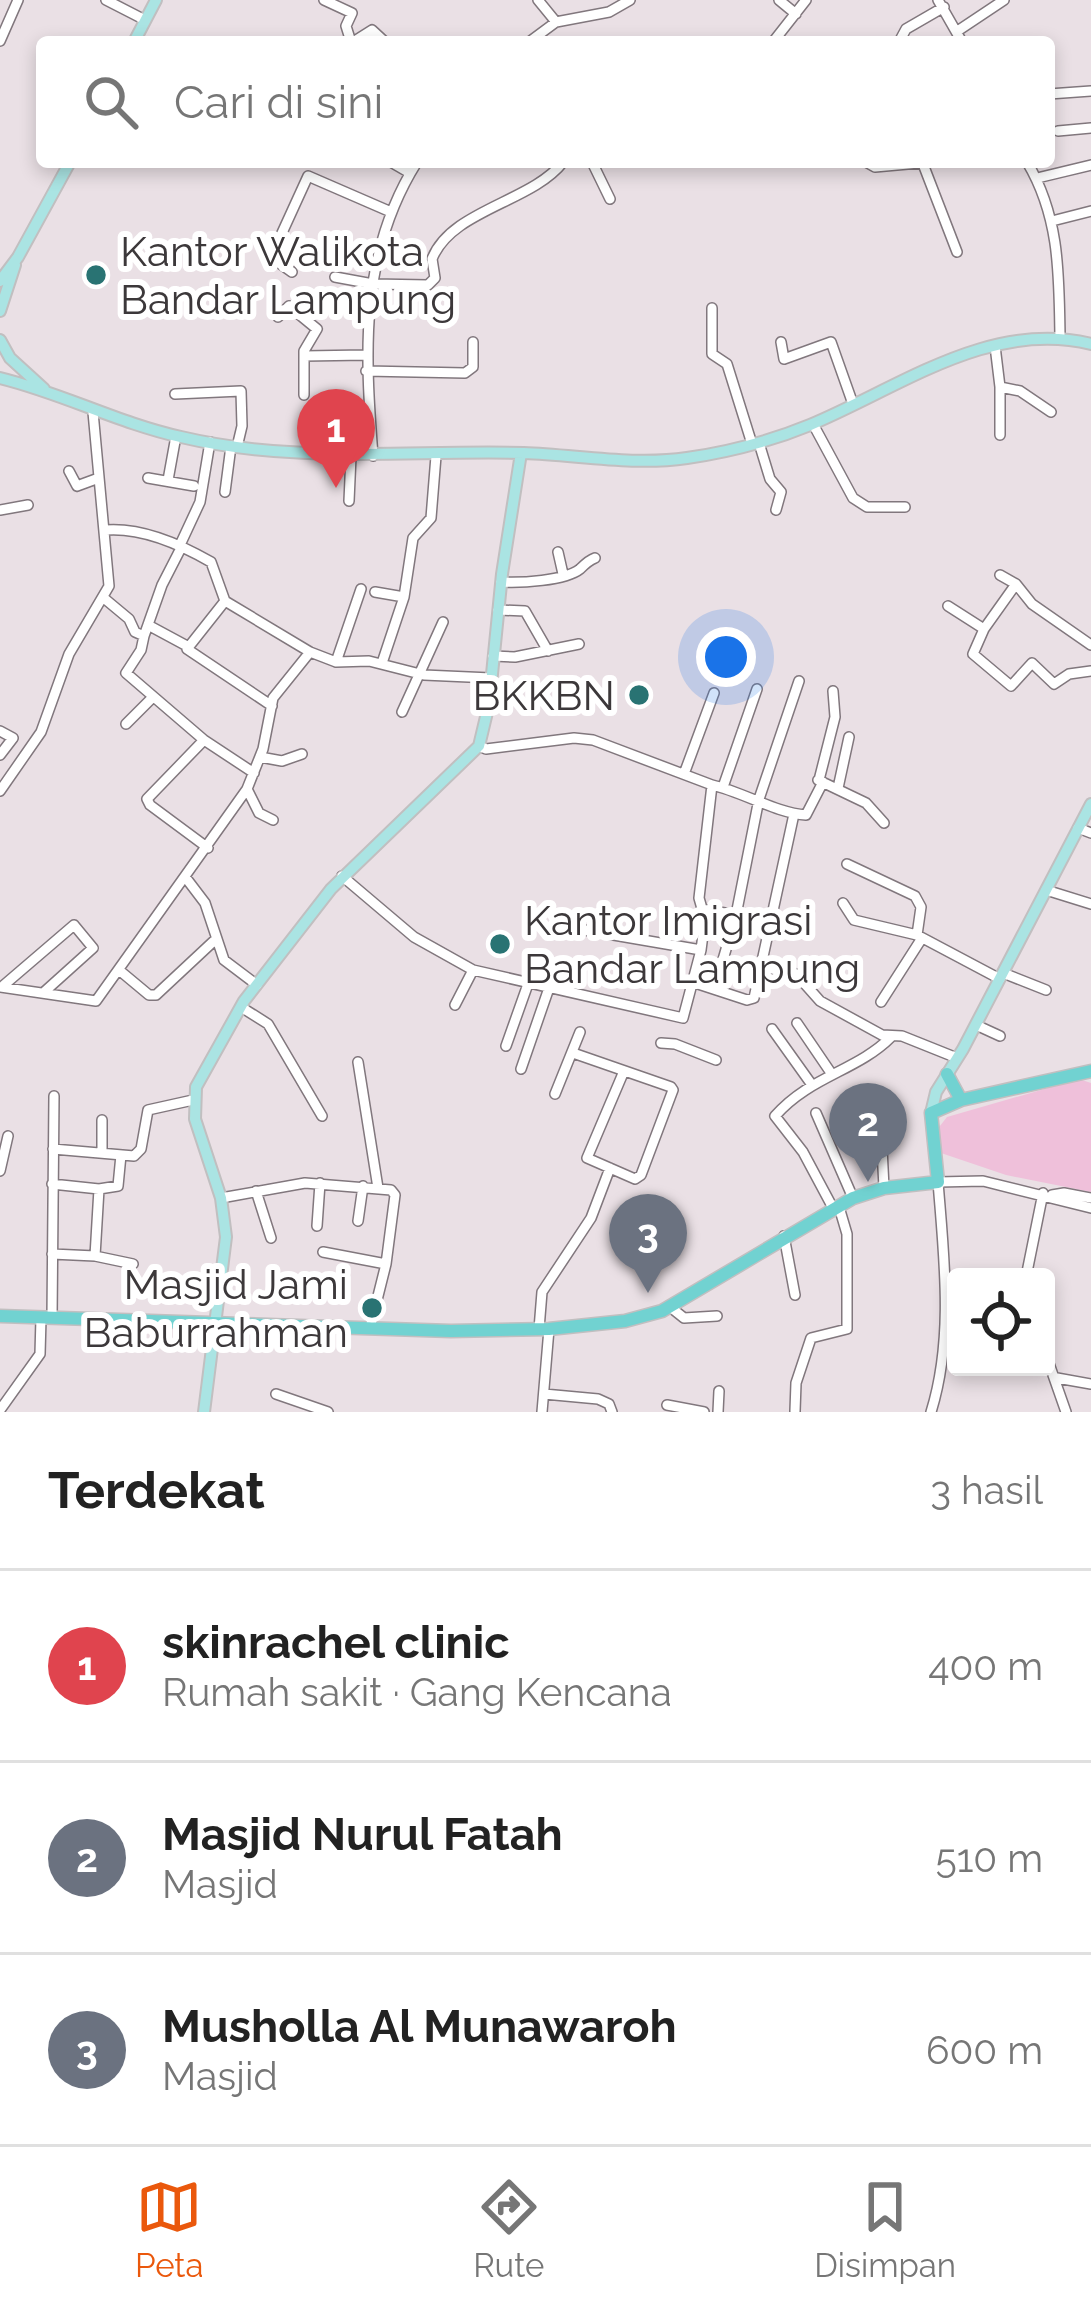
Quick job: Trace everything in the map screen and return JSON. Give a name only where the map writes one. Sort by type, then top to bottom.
[{"type":"highway","points":[[0,1316],[218,1325],[544,1329],[635,1319],[669,1306],[853,1198],[884,1188],[938,1182],[931,1113],[961,1100],[1091,1071]]},
{"type":"highway","points":[[947,1074],[961,1100]]},
{"type":"main road","points":[[137,36],[156,0]]},
{"type":"main road","points":[[0,281],[67,168]]},
{"type":"main road","points":[[0,311],[18,256]]},
{"type":"main road","points":[[0,378],[93,412],[234,447],[351,456],[521,453],[657,461],[756,443],[813,424],[951,359],[995,346],[1060,338],[1091,344]]},
{"type":"main road","points":[[0,340],[10,358],[46,392]]},
{"type":"main road","points":[[204,1412],[226,1255],[221,1198],[193,1100],[204,1070],[241,1006],[342,876],[479,746],[521,453]]},
{"type":"main road","points":[[931,1113],[936,1091],[1046,890],[1085,830],[1091,804]]},
{"type":"street","points":[[0,41],[18,0]]},
{"type":"street","points":[[106,0],[146,20]]},
{"type":"street","points":[[324,0],[352,13],[348,36]]},
{"type":"street","points":[[538,0],[556,22]]},
{"type":"street","points":[[537,36],[556,22],[609,12],[630,0]]},
{"type":"street","points":[[779,0],[796,14]]},
{"type":"street","points":[[778,36],[806,0]]},
{"type":"street","points":[[902,36],[941,3],[960,36],[998,1]]},
{"type":"street","points":[[1055,94],[1091,91]]},
{"type":"street","points":[[1058,131],[1091,128]]},
{"type":"street","points":[[1037,178],[1091,165]]},
{"type":"street","points":[[401,168],[410,173]]},
{"type":"street","points":[[373,456],[365,355],[373,284],[391,212],[413,168]]},
{"type":"street","points":[[334,277],[373,284],[432,282],[432,259],[444,241],[481,214],[543,182],[557,168]]},
{"type":"street","points":[[595,168],[610,199]]},
{"type":"street","points":[[928,168],[957,252]]},
{"type":"street","points":[[1031,168],[1052,220],[1059,266],[1060,338]]},
{"type":"street","points":[[292,272],[271,257],[308,176],[391,212]]},
{"type":"street","points":[[1052,220],[1091,211]]},
{"type":"street","points":[[278,317],[287,305],[316,325],[304,356],[304,395]]},
{"type":"street","points":[[712,308],[712,354],[727,364],[770,478],[781,492],[776,510]]},
{"type":"street","points":[[366,370],[465,373],[472,367],[472,342]]},
{"type":"street","points":[[781,342],[784,359],[831,342],[853,404]]},
{"type":"street","points":[[995,346],[1000,435]]},
{"type":"street","points":[[304,356],[365,355]]},
{"type":"street","points":[[1000,387],[1020,391],[1051,412]]},
{"type":"street","points":[[175,394],[242,392],[242,426],[225,492]]},
{"type":"street","points":[[0,790],[41,732],[69,654],[104,599],[110,573],[96,479],[93,412]]},
{"type":"street","points":[[813,424],[853,498],[867,507],[905,506]]},
{"type":"street","points":[[169,480],[176,436]]},
{"type":"street","points":[[210,442],[200,502],[162,585],[142,650],[126,672],[204,740],[254,773]]},
{"type":"street","points":[[349,501],[351,456]]},
{"type":"street","points":[[382,664],[404,597],[413,538],[431,518],[436,456]]},
{"type":"street","points":[[69,471],[76,486],[96,479]]},
{"type":"street","points":[[148,478],[194,486]]},
{"type":"street","points":[[0,510],[28,505]]},
{"type":"street","points":[[105,530],[125,530],[181,546],[212,562],[225,601],[310,652],[336,662],[491,678]]},
{"type":"street","points":[[558,552],[563,574]]},
{"type":"street","points":[[501,582],[540,580],[595,558]]},
{"type":"street","points":[[1000,575],[1091,645]]},
{"type":"street","points":[[1016,584],[972,652],[1011,686],[1032,663],[1054,684],[1069,674],[1091,671]]},
{"type":"street","points":[[336,662],[361,589]]},
{"type":"street","points":[[375,592],[404,597]]},
{"type":"street","points":[[104,599],[129,619],[136,633],[146,631],[187,646]]},
{"type":"street","points":[[187,646],[225,601]]},
{"type":"street","points":[[949,606],[984,629]]},
{"type":"street","points":[[498,610],[526,611],[548,651]]},
{"type":"street","points":[[402,712],[443,622]]},
{"type":"street","points":[[418,644],[429,650]]},
{"type":"street","points":[[493,656],[578,644]]},
{"type":"street","points":[[187,646],[189,653],[272,706]]},
{"type":"street","points":[[2,986],[92,1003],[247,790],[277,693],[310,652]]},
{"type":"street","points":[[716,987],[760,799],[799,681]]},
{"type":"street","points":[[675,1044],[701,950],[699,898],[717,786],[758,689]]},
{"type":"street","points":[[479,746],[593,740],[794,814],[809,813],[835,716],[833,691]]},
{"type":"street","points":[[684,774],[714,693]]},
{"type":"street","points":[[126,724],[152,698]]},
{"type":"street","points":[[0,731],[29,749]]},
{"type":"street","points":[[838,788],[849,737]]},
{"type":"street","points":[[0,755],[13,738]]},
{"type":"street","points":[[204,740],[147,799],[208,848]]},
{"type":"street","points":[[260,757],[282,761],[302,754]]},
{"type":"street","points":[[818,780],[866,803],[884,823]]},
{"type":"street","points":[[247,790],[260,813],[273,820]]},
{"type":"street","points":[[695,982],[752,1000],[794,814]]},
{"type":"street","points":[[847,864],[918,900],[920,936],[881,1002]]},
{"type":"street","points":[[342,876],[414,937],[473,970],[680,1018]]},
{"type":"street","points":[[186,878],[205,903],[224,960],[256,985]]},
{"type":"street","points":[[1046,890],[1091,904]]},
{"type":"street","points":[[843,903],[854,920],[920,936],[1001,976],[1046,990]]},
{"type":"street","points":[[702,909],[736,915]]},
{"type":"street","points":[[2,986],[74,925],[93,948],[43,993]]},
{"type":"street","points":[[567,927],[701,950]]},
{"type":"street","points":[[118,970],[149,995],[156,995],[217,939]]},
{"type":"street","points":[[762,967],[796,974],[820,1001],[891,1037],[902,1036],[957,1058]]},
{"type":"street","points":[[455,1005],[473,970]]},
{"type":"street","points":[[506,1046],[528,983]]},
{"type":"street","points":[[520,1069],[549,988]]},
{"type":"street","points":[[241,1006],[268,1024],[322,1116]]},
{"type":"street","points":[[797,1022],[831,1073]]},
{"type":"street","points":[[976,1025],[1000,1036]]},
{"type":"street","points":[[772,1029],[812,1085]]},
{"type":"street","points":[[555,1094],[580,1032]]},
{"type":"street","points":[[795,1411],[796,1383],[812,1338],[847,1329],[847,1234],[803,1152],[775,1116],[792,1097],[871,1056],[891,1037]]},
{"type":"street","points":[[661,1043],[716,1060]]},
{"type":"street","points":[[573,1053],[670,1087],[673,1098],[641,1175],[632,1179],[586,1155],[624,1071]]},
{"type":"street","points":[[358,1063],[378,1188]]},
{"type":"street","points":[[0,1410],[40,1354],[52,1254],[54,1096]]},
{"type":"street","points":[[53,1149],[134,1156],[140,1152],[148,1111],[193,1100]]},
{"type":"street","points":[[816,1113],[853,1198]]},
{"type":"street","points":[[102,1120],[102,1153]]},
{"type":"street","points":[[0,1171],[8,1136]]},
{"type":"street","points":[[881,1148],[884,1188]]},
{"type":"street","points":[[52,1184],[118,1186],[121,1155]]},
{"type":"street","points":[[542,1412],[542,1292],[591,1218],[610,1168]]},
{"type":"street","points":[[931,1412],[941,1377],[944,1312],[938,1182],[983,1181],[1091,1208]]},
{"type":"street","points":[[221,1198],[320,1183],[378,1188],[395,1195],[386,1264],[370,1328]]},
{"type":"street","points":[[317,1226],[320,1183]]},
{"type":"street","points":[[358,1221],[363,1186]]},
{"type":"street","points":[[95,1256],[99,1189]]},
{"type":"street","points":[[256,1190],[271,1238]]},
{"type":"street","points":[[1048,1194],[1091,1198]]},
{"type":"street","points":[[1028,1268],[1048,1194]]},
{"type":"street","points":[[784,1236],[795,1295]]},
{"type":"street","points":[[323,1252],[386,1264]]},
{"type":"street","points":[[52,1254],[133,1264]]},
{"type":"street","points":[[669,1306],[684,1318],[717,1316]]},
{"type":"street","points":[[1055,1374],[1066,1412]]},
{"type":"street","points":[[1057,1378],[1091,1384]]},
{"type":"street","points":[[718,1390],[718,1412]]},
{"type":"street","points":[[685,1393],[685,1408]]},
{"type":"street","points":[[276,1394],[328,1412]]},
{"type":"street","points":[[544,1394],[598,1399],[609,1404],[612,1412]]},
{"type":"street","points":[[668,1405],[704,1412]]},
{"type":"shaded area","points":[[1079,1079],[1091,1083],[1091,1192],[1006,1175],[938,1152],[936,1131],[947,1117]]},
{"type":"place","name":"Kantor Walikota Bandar Lampung","points":[[96,275]]},
{"type":"place","name":"skinrachel clinic","points":[[336,488]]},
{"type":"place","name":"BKKBN","points":[[639,695]]},
{"type":"place","name":"Kantor Imigrasi Bandar Lampung","points":[[500,944]]},
{"type":"place","name":"Masjid Nurul Fatah","points":[[868,1182]]},
{"type":"place","name":"Musholla Al Munawaroh","points":[[648,1293]]},
{"type":"place","name":"Masjid Jami Baburrahman","points":[[372,1308]]}]
